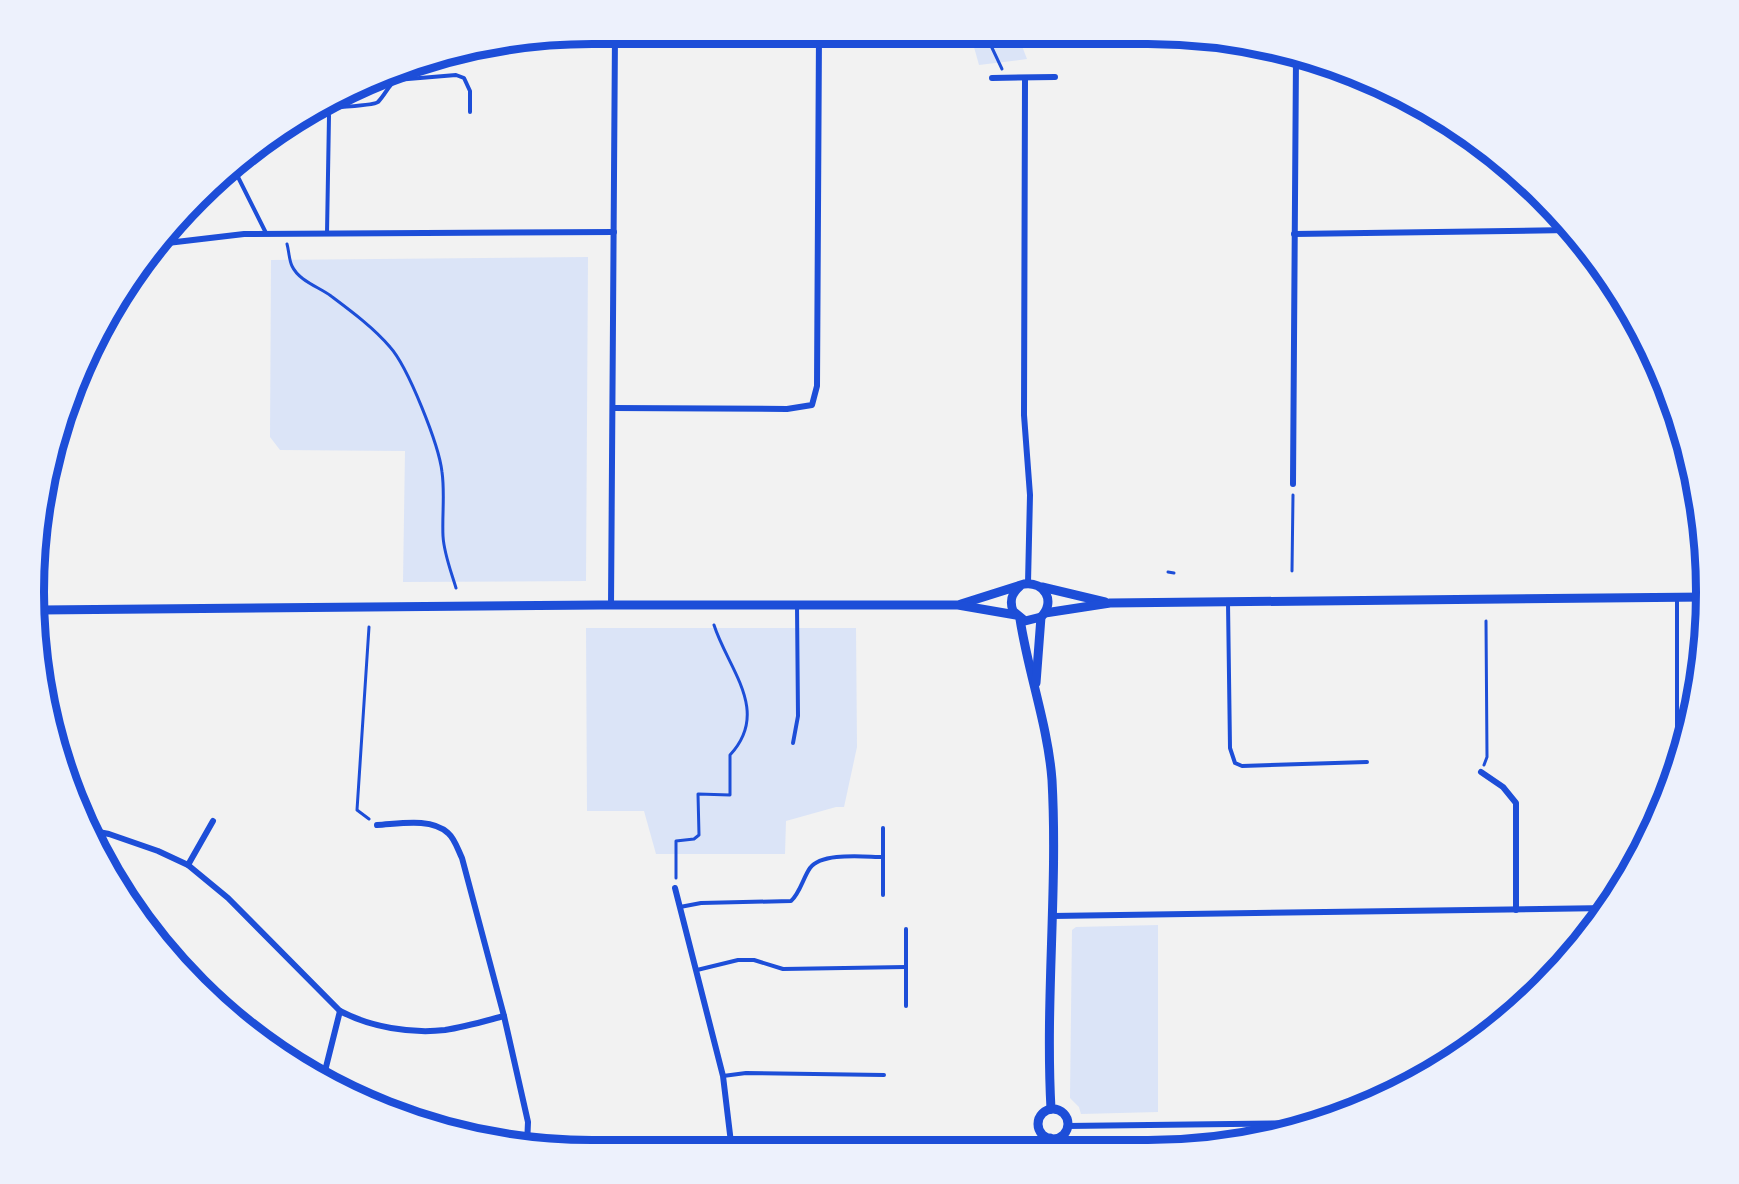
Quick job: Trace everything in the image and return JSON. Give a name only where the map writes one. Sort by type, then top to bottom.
[{"type":"street","points":[[611,606],[615,44]]},
{"type":"street","points":[[613,408],[787,409],[812,405],[817,386],[819,44]]},
{"type":"street","points":[[1293,484],[1296,64]]},
{"type":"street","points":[[992,78],[1055,77]]},
{"type":"street","points":[[1024,584],[1030,495],[1023,415],[1025,78]]},
{"type":"street","points":[[1294,234],[1559,230]]},
{"type":"street","points":[[170,243],[266,233],[614,232]]},
{"type":"street","points":[[1024,584],[1016,589],[1011,605],[1018,617],[1048,750],[1052,778],[1049,1076],[1051,1109]]},
{"type":"street","points":[[958,605],[1024,584],[1110,603]]},
{"type":"street","points":[[1035,691],[1043,615],[1047,608],[1048,597],[1042,587]]},
{"type":"street","points":[[44,610],[958,605],[1031,621],[1043,615],[1110,603],[1696,597]]},
{"type":"street","points":[[1481,772],[1503,787],[1516,803],[1516,910]]},
{"type":"street","points":[[188,865],[213,821]]},
{"type":"street","points":[[377,825],[422,823],[441,828],[453,839],[462,858],[504,1016],[528,1122],[527,1137]]},
{"type":"street","points":[[99,832],[158,851],[188,865],[228,898],[340,1011],[356,1020],[391,1029],[444,1030],[504,1016]]},
{"type":"street","points":[[675,888],[723,1076],[731,1140]]},
{"type":"street","points":[[1052,916],[1595,908]]},
{"type":"street","points":[[325,1071],[340,1011]]},
{"type":"street","points":[[1051,1109],[1062,1113],[1067,1125],[1060,1137],[1050,1138],[1042,1133],[1038,1125],[1041,1115],[1051,1109]]},
{"type":"street","points":[[1067,1125],[1288,1122]]},
{"type":"lane","points":[[396,80],[456,75],[464,78],[470,91],[470,112]]},
{"type":"lane","points":[[336,107],[369,106],[377,103],[396,80]]},
{"type":"lane","points":[[327,112],[327,233]]},
{"type":"lane","points":[[237,174],[266,233]]},
{"type":"lane","points":[[1677,597],[1677,734]]},
{"type":"lane","points":[[1228,602],[1230,748],[1234,763],[1242,766],[1367,762]]},
{"type":"lane","points":[[793,743],[798,716],[797,605]]},
{"type":"lane","points":[[883,828],[883,895]]},
{"type":"lane","points":[[680,907],[701,903],[791,901],[817,861],[829,858],[883,857]]},
{"type":"lane","points":[[906,929],[906,1006]]},
{"type":"lane","points":[[697,970],[738,960],[753,960],[783,969],[906,967]]},
{"type":"lane","points":[[723,1076],[746,1073],[884,1075]]},
{"type":"path","points":[[991,44],[1006,78]]},
{"type":"path","points":[[285,233],[292,267],[300,277],[331,296],[391,347],[416,394],[438,450],[442,472],[443,535],[447,559],[456,588]]},
{"type":"path","points":[[1292,571],[1293,484]]},
{"type":"path","points":[[1168,572],[1174,573]]},
{"type":"path","points":[[1481,772],[1487,757],[1486,621]]},
{"type":"path","points":[[675,888],[676,841],[694,839],[699,835],[698,794],[730,795],[730,755],[747,728],[746,699],[714,625]]},
{"type":"path","points":[[369,627],[357,810],[377,825]]},
{"type":"shaded area","points":[[973,44],[1021,44],[1027,59],[979,65]]},
{"type":"shaded area","points":[[588,257],[586,581],[403,582],[405,451],[280,450],[270,437],[271,260]]},
{"type":"shaded area","points":[[586,628],[856,628],[857,747],[844,807],[836,807],[786,821],[785,854],[656,854],[644,811],[587,811]]},
{"type":"shaded area","points":[[1158,925],[1158,1112],[1081,1114],[1079,1107],[1070,1098],[1072,930],[1076,927]]}]
